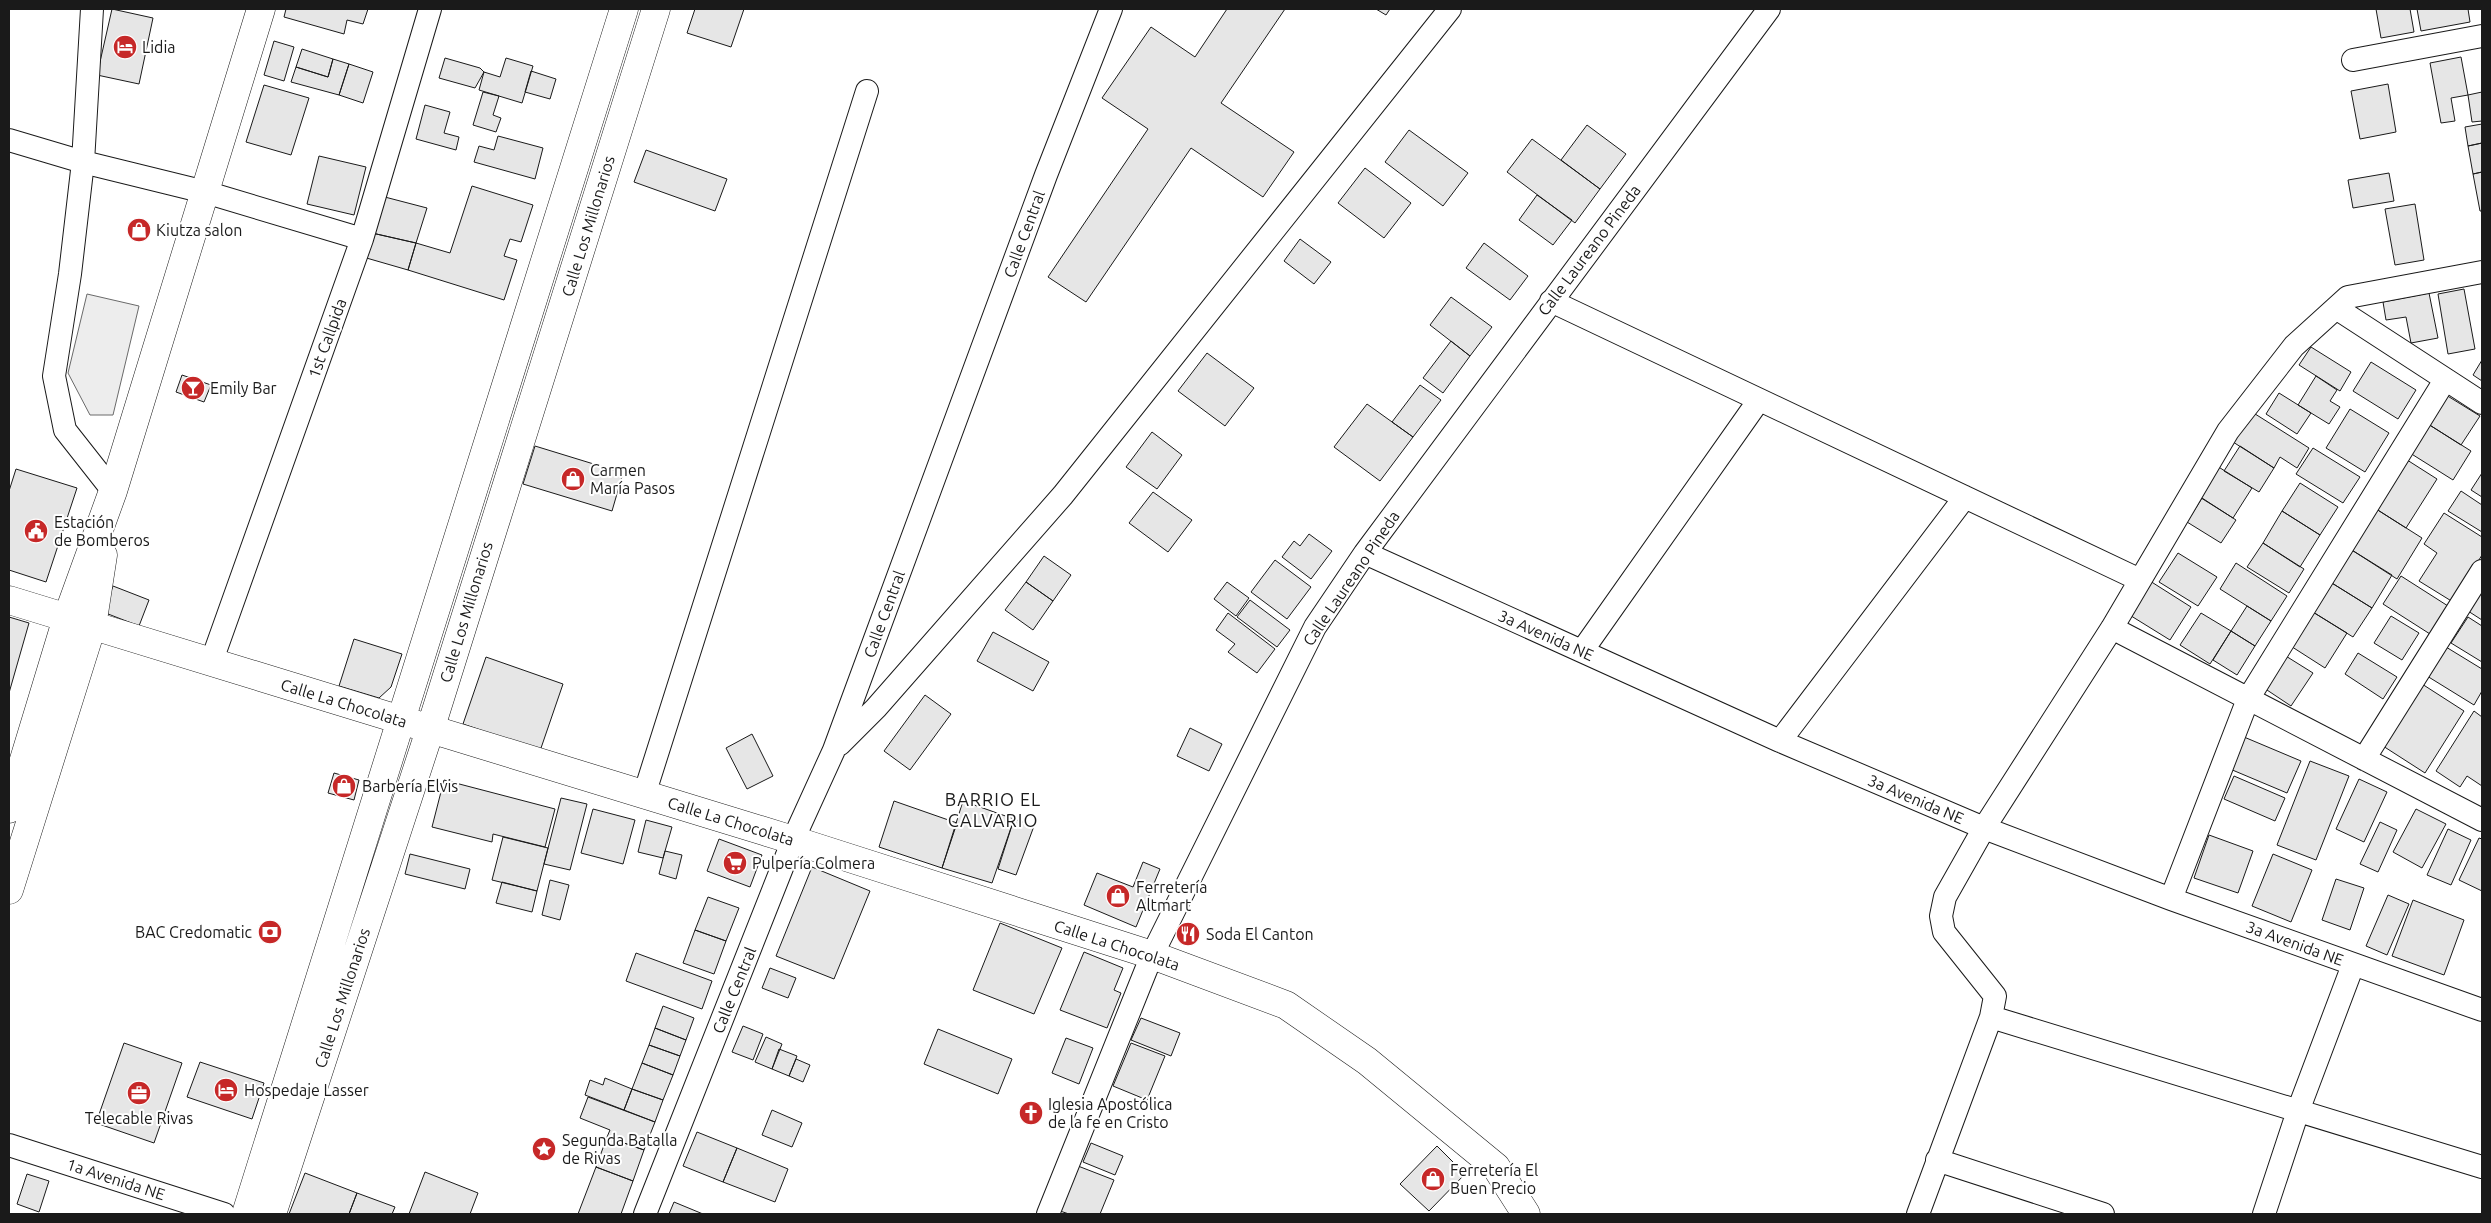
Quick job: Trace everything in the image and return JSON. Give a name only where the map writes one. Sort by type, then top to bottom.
[{"type":"street","points":[[92,9],[83,162],[70,274],[54,376],[65,430],[113,491]]},
{"type":"street","points":[[9,890],[113,491],[261,9]]},
{"type":"street","name":"1st Callpida","points":[[212,663],[362,240],[430,9]]},
{"type":"street","name":"Calle Los Millonarios","points":[[246,1214],[402,721],[482,456],[624,9]]},
{"type":"street","name":"Calle Los Millonarios","points":[[272,1214],[430,730],[656,9]]},
{"type":"street","name":"Calle Central","points":[[645,1214],[793,840],[834,750],[1046,175],[1111,9]]},
{"type":"street","points":[[834,750],[876,708],[1063,495],[1450,9]]},
{"type":"street","name":"Calle Laureano Pineda","points":[[1048,1214],[1152,955],[1315,627],[1365,552],[1769,9]]},
{"type":"street","points":[[2353,60],[2482,36]]},
{"type":"street","points":[[644,795],[867,91]]},
{"type":"street","points":[[9,140],[83,162],[205,192],[362,240]]},
{"type":"street","points":[[1918,1214],[1991,1017],[1995,996],[1944,932],[1941,916],[1945,897],[1984,828],[2112,628],[2228,431],[2294,346],[2348,297],[2482,272]]},
{"type":"street","points":[[1550,301],[2140,580]]},
{"type":"street","points":[[2336,308],[2482,403]]},
{"type":"street","points":[[2171,899],[2248,699],[2445,380]]},
{"type":"street","points":[[1582,651],[1759,400]]},
{"type":"street","points":[[1780,741],[1965,497]]},
{"type":"street","name":"3a Avenida NE","points":[[1365,552],[1780,741],[1984,828],[2171,899],[2482,1010]]},
{"type":"street","points":[[2364,758],[2482,571]]},
{"type":"street","name":"Calle La Chocolata","points":[[9,600],[793,840],[1152,955],[1286,1005],[1367,1061],[1496,1167],[1526,1214]]},
{"type":"street","points":[[9,809],[79,622]]},
{"type":"street","points":[[2112,628],[2482,820]]},
{"type":"street","points":[[2264,1214],[2298,1111],[2353,965]]},
{"type":"street","points":[[1991,1017],[2482,1167]]},
{"type":"street","name":"1a Avenida NE","points":[[9,1145],[224,1214]]},
{"type":"street","points":[[1937,1160],[2103,1214]]},
{"type":"shaded area","points":[[87,294],[139,306],[113,415],[90,415],[68,373]]},
{"type":"building","name":"Lidia","points":[[112,9],[153,18],[139,84],[97,75]]},
{"type":"building","points":[[286,9],[368,9],[363,24],[347,20],[344,34],[284,17]]},
{"type":"building","points":[[695,9],[744,9],[731,47],[687,33]]},
{"type":"building","points":[[1227,9],[1285,9],[1221,103],[1294,152],[1263,197],[1191,148],[1086,302],[1048,277],[1148,129],[1102,98],[1151,27],[1195,57]]},
{"type":"building","points":[[1376,9],[1390,9],[1386,15]]},
{"type":"building","points":[[2376,9],[2410,9],[2414,32],[2381,38]]},
{"type":"building","points":[[2417,9],[2468,9],[2470,22],[2421,31]]},
{"type":"building","points":[[274,41],[294,47],[284,81],[264,75]]},
{"type":"building","points":[[302,49],[333,59],[328,77],[296,67]]},
{"type":"building","points":[[2461,57],[2468,95],[2451,98],[2455,121],[2441,123],[2430,63]]},
{"type":"building","points":[[445,58],[480,68],[484,72],[475,88],[439,78]]},
{"type":"building","points":[[506,58],[533,66],[522,103],[479,90],[484,72],[500,77]]},
{"type":"building","points":[[333,59],[349,64],[339,95],[291,82],[296,67],[328,77]]},
{"type":"building","points":[[349,64],[373,72],[363,103],[339,95]]},
{"type":"building","points":[[531,71],[556,79],[550,99],[525,92]]},
{"type":"building","points":[[2388,84],[2396,132],[2360,139],[2351,91]]},
{"type":"building","points":[[264,85],[309,98],[291,155],[246,142]]},
{"type":"building","points":[[483,92],[499,96],[493,115],[501,118],[496,132],[473,125]]},
{"type":"building","points":[[2482,92],[2482,121],[2472,122],[2468,95]]},
{"type":"building","points":[[425,105],[450,112],[444,133],[459,137],[456,150],[416,139]]},
{"type":"building","points":[[2482,124],[2482,143],[2468,146],[2465,127]]},
{"type":"building","points":[[1587,125],[1626,154],[1600,189],[1561,160]]},
{"type":"building","points":[[1409,130],[1468,173],[1443,206],[1385,162]]},
{"type":"building","points":[[498,136],[543,148],[535,179],[474,162],[479,146],[494,150]]},
{"type":"building","points":[[1532,139],[1600,189],[1575,223],[1507,172]]},
{"type":"building","points":[[2482,143],[2482,172],[2473,174],[2468,146]]},
{"type":"building","points":[[646,150],[727,179],[715,211],[634,182]]},
{"type":"building","points":[[319,156],[366,167],[354,215],[307,204]]},
{"type":"building","points":[[1365,168],[1411,203],[1384,238],[1338,203]]},
{"type":"building","points":[[2482,172],[2482,211],[2480,211],[2473,174]]},
{"type":"building","points":[[2389,173],[2394,201],[2353,208],[2348,180]]},
{"type":"building","points":[[472,186],[533,205],[521,242],[510,239],[504,256],[517,260],[504,300],[408,270],[416,243],[450,253]]},
{"type":"building","points":[[1537,195],[1572,220],[1553,245],[1519,220]]},
{"type":"building","points":[[381,196],[427,208],[416,243],[372,233]]},
{"type":"building","points":[[2415,204],[2424,260],[2395,265],[2385,209]]},
{"type":"building","points":[[372,233],[416,243],[408,270],[363,257]]},
{"type":"building","points":[[1300,239],[1331,262],[1314,284],[1284,261]]},
{"type":"building","points":[[1484,243],[1528,276],[1510,300],[1466,268]]},
{"type":"building","points":[[2464,289],[2475,349],[2448,354],[2438,294]]},
{"type":"building","points":[[2429,293],[2438,338],[2411,343],[2406,317],[2386,320],[2383,302]]},
{"type":"building","points":[[1451,297],[1492,327],[1470,356],[1430,325]]},
{"type":"building","points":[[1451,341],[1470,356],[1443,393],[1423,378]]},
{"type":"building","points":[[2311,347],[2351,372],[2340,391],[2299,365]]},
{"type":"building","points":[[1207,353],[1254,388],[1225,426],[1178,391]]},
{"type":"building","points":[[2482,360],[2482,381],[2473,375]]},
{"type":"building","points":[[2371,362],[2416,390],[2398,419],[2353,391]]},
{"type":"building","name":"Emily Bar","points":[[182,375],[211,385],[204,402],[176,392]]},
{"type":"building","points":[[2316,376],[2337,390],[2330,401],[2340,407],[2329,424],[2298,405]]},
{"type":"building","points":[[1420,385],[1441,400],[1413,437],[1392,422]]},
{"type":"building","points":[[2279,393],[2311,413],[2297,434],[2266,414]]},
{"type":"building","points":[[2446,395],[2480,416],[2461,445],[2428,424]]},
{"type":"building","points":[[1367,404],[1413,437],[1380,481],[1334,447]]},
{"type":"building","points":[[2350,409],[2389,433],[2365,472],[2326,448]]},
{"type":"building","points":[[2252,412],[2309,448],[2297,468],[2280,457],[2274,468],[2233,442]]},
{"type":"building","points":[[2428,424],[2471,451],[2453,480],[2410,453]]},
{"type":"building","points":[[1152,432],[1182,455],[1157,489],[1126,467]]},
{"type":"building","name":"Carmen María Pasos","points":[[535,446],[623,473],[612,511],[523,484]]},
{"type":"building","points":[[2240,446],[2274,468],[2259,492],[2224,471]]},
{"type":"building","points":[[2313,448],[2360,477],[2343,503],[2296,474]]},
{"type":"building","points":[[2404,458],[2437,479],[2406,528],[2373,507]]},
{"type":"building","points":[[2217,466],[2252,488],[2233,518],[2198,496]]},
{"type":"building","name":"Estación de Bomberos","points":[[16,469],[77,488],[46,582],[9,570],[9,491]]},
{"type":"building","points":[[2482,473],[2482,497],[2471,490]]},
{"type":"building","points":[[2300,483],[2338,507],[2320,535],[2282,511]]},
{"type":"building","points":[[2461,491],[2482,505],[2482,532],[2448,511]]},
{"type":"building","points":[[1153,492],[1192,520],[1168,552],[1129,523]]},
{"type":"building","points":[[2202,498],[2236,520],[2221,543],[2187,522]]},
{"type":"building","points":[[2373,507],[2422,538],[2397,579],[2347,547]]},
{"type":"building","points":[[2282,511],[2320,535],[2300,567],[2263,543]]},
{"type":"building","points":[[2444,513],[2482,537],[2482,555],[2453,602],[2419,581],[2437,553],[2424,544]]},
{"type":"building","points":[[1309,534],[1332,551],[1311,579],[1282,557],[1294,541],[1300,546]]},
{"type":"building","points":[[2263,543],[2304,569],[2289,593],[2247,567]]},
{"type":"building","points":[[2347,547],[2392,575],[2372,608],[2327,580]]},
{"type":"building","points":[[2178,553],[2217,577],[2198,606],[2159,582]]},
{"type":"building","points":[[1044,556],[1071,575],[1053,601],[1026,582]]},
{"type":"building","points":[[1275,560],[1311,587],[1287,619],[1251,592]]},
{"type":"building","points":[[2236,563],[2287,596],[2271,621],[2220,589]]},
{"type":"building","points":[[2401,576],[2448,606],[2430,634],[2383,604]]},
{"type":"building","points":[[2327,580],[2372,608],[2353,637],[2308,609]]},
{"type":"building","points":[[2150,581],[2191,607],[2170,640],[2128,614]]},
{"type":"building","points":[[1026,582],[1053,601],[1033,630],[1005,610]]},
{"type":"building","points":[[1227,582],[1249,598],[1236,616],[1214,599]]},
{"type":"building","points":[[113,586],[149,600],[139,626],[103,612]]},
{"type":"building","points":[[2482,588],[2482,620],[2468,611]]},
{"type":"building","points":[[1250,600],[1290,630],[1277,647],[1237,617]]},
{"type":"building","points":[[2247,606],[2271,621],[2255,646],[2231,631]]},
{"type":"building","points":[[2308,609],[2347,633],[2325,668],[2286,643]]},
{"type":"building","points":[[1228,613],[1275,649],[1257,673],[1228,652],[1235,644],[1216,630]]},
{"type":"building","points":[[2201,613],[2231,631],[2210,664],[2180,645]]},
{"type":"building","points":[[2391,616],[2419,633],[2402,660],[2374,643]]},
{"type":"building","points":[[9,617],[29,623],[9,693]]},
{"type":"building","points":[[2468,617],[2482,626],[2482,662],[2451,643]]},
{"type":"building","points":[[2231,631],[2255,646],[2237,675],[2213,660]]},
{"type":"building","points":[[993,632],[1049,662],[1033,691],[977,661]]},
{"type":"building","points":[[354,639],[402,654],[391,687],[379,698],[339,686]]},
{"type":"building","points":[[2446,647],[2482,669],[2482,691],[2474,705],[2427,676]]},
{"type":"building","points":[[2281,653],[2313,673],[2291,706],[2261,686]]},
{"type":"building","points":[[2358,653],[2397,677],[2383,699],[2345,674]]},
{"type":"building","points":[[486,657],[563,684],[540,751],[463,724]]},
{"type":"building","points":[[2422,684],[2464,711],[2425,773],[2383,746]]},
{"type":"building","points":[[925,695],[951,714],[910,770],[884,751]]},
{"type":"building","points":[[2474,711],[2482,717],[2482,786],[2467,776],[2460,787],[2436,771]]},
{"type":"building","points":[[1190,728],[1222,744],[1209,771],[1177,756]]},
{"type":"building","points":[[752,734],[773,776],[747,789],[726,748]]},
{"type":"building","points":[[2244,737],[2301,761],[2287,793],[2230,769]]},
{"type":"building","points":[[2310,761],[2349,776],[2316,860],[2277,845]]},
{"type":"building","name":"Barbería Elvis","points":[[334,773],[359,780],[354,800],[328,793]]},
{"type":"building","points":[[2234,776],[2285,798],[2275,821],[2224,799]]},
{"type":"building","points":[[2359,779],[2387,792],[2364,842],[2336,829]]},
{"type":"building","points":[[444,780],[555,809],[545,847],[493,834],[492,842],[432,827]]},
{"type":"building","points":[[561,798],[587,804],[570,870],[544,864]]},
{"type":"building","points":[[894,801],[957,823],[942,868],[879,847]]},
{"type":"building","points":[[963,801],[1014,819],[992,883],[942,868]]},
{"type":"building","points":[[593,809],[635,820],[623,864],[581,853]]},
{"type":"building","points":[[2416,809],[2446,824],[2422,868],[2393,852]]},
{"type":"building","points":[[1014,819],[1034,826],[1016,875],[998,869]]},
{"type":"building","points":[[646,820],[672,827],[663,858],[638,852]]},
{"type":"building","points":[[2380,822],[2397,830],[2378,872],[2360,864]]},
{"type":"building","points":[[2448,829],[2471,840],[2451,885],[2427,875]]},
{"type":"building","points":[[2209,835],[2253,851],[2238,893],[2194,878]]},
{"type":"building","points":[[503,837],[548,848],[537,891],[492,880]]},
{"type":"building","points":[[2479,838],[2482,839],[2482,891],[2459,880]]},
{"type":"building","name":"Pulpería Colmera","points":[[719,839],[762,855],[750,887],[707,871]]},
{"type":"building","points":[[665,851],[682,855],[676,879],[659,874]]},
{"type":"building","points":[[410,854],[470,869],[465,889],[405,874]]},
{"type":"building","points":[[2273,854],[2312,870],[2291,922],[2252,906]]},
{"type":"building","name":"Ferretería Altmart","points":[[1143,862],[1160,869],[1136,927],[1084,905],[1097,873],[1133,887]]},
{"type":"building","points":[[812,867],[870,891],[834,979],[776,956]]},
{"type":"building","points":[[2336,879],[2364,888],[2350,930],[2322,920]]},
{"type":"building","points":[[550,880],[569,885],[560,920],[542,915]]},
{"type":"building","points":[[502,882],[537,891],[532,912],[496,903]]},
{"type":"building","points":[[2388,895],[2409,904],[2387,955],[2366,946]]},
{"type":"building","points":[[708,897],[739,908],[726,941],[695,930]]},
{"type":"building","points":[[2413,900],[2464,920],[2444,975],[2392,956]]},
{"type":"building","points":[[1000,923],[1062,948],[1034,1014],[973,990]]},
{"type":"building","points":[[695,930],[726,941],[714,974],[683,963]]},
{"type":"building","points":[[1084,952],[1123,968],[1114,990],[1121,993],[1107,1028],[1060,1010]]},
{"type":"building","points":[[636,953],[712,981],[702,1009],[626,981]]},
{"type":"building","points":[[770,968],[796,978],[788,998],[762,988]]},
{"type":"building","points":[[663,1006],[694,1018],[686,1040],[655,1028]]},
{"type":"building","points":[[1141,1018],[1180,1033],[1171,1056],[1131,1040]]},
{"type":"building","points":[[743,1026],[763,1034],[753,1060],[732,1052]]},
{"type":"building","points":[[655,1028],[686,1040],[680,1056],[649,1045]]},
{"type":"building","points":[[938,1029],[1012,1059],[998,1094],[924,1064]]},
{"type":"building","points":[[766,1037],[782,1044],[772,1069],[755,1062]]},
{"type":"building","points":[[1066,1038],[1093,1048],[1079,1084],[1052,1073]]},
{"type":"building","name":"Telecable Rivas","points":[[124,1043],[182,1063],[154,1143],[96,1123]]},
{"type":"building","points":[[1131,1043],[1165,1056],[1147,1100],[1113,1086]]},
{"type":"building","points":[[649,1045],[680,1056],[673,1075],[642,1063]]},
{"type":"building","points":[[779,1049],[797,1056],[789,1076],[772,1069]]},
{"type":"building","points":[[796,1059],[810,1065],[803,1082],[789,1076]]},
{"type":"building","name":"Hospedaje Lasser","points":[[200,1062],[264,1083],[252,1119],[187,1097]]},
{"type":"building","points":[[642,1063],[673,1075],[663,1100],[632,1089]]},
{"type":"building","points":[[605,1078],[632,1089],[624,1110],[585,1095],[590,1080],[603,1085]]},
{"type":"building","points":[[632,1089],[663,1100],[655,1122],[624,1110]]},
{"type":"building","points":[[588,1097],[655,1122],[644,1150],[607,1137],[610,1130],[580,1118]]},
{"type":"building","points":[[772,1110],[802,1123],[792,1147],[762,1135]]},
{"type":"building","points":[[697,1132],[737,1148],[723,1182],[683,1166]]},
{"type":"building","points":[[607,1137],[644,1150],[633,1181],[596,1167]]},
{"type":"building","points":[[1091,1143],[1123,1156],[1115,1175],[1083,1162]]},
{"type":"building","name":"Ferretería El Buen Precio","points":[[1437,1146],[1465,1174],[1429,1211],[1400,1184]]},
{"type":"building","points":[[737,1148],[788,1169],[775,1202],[723,1182]]},
{"type":"building","points":[[1078,1166],[1114,1180],[1100,1214],[1069,1214],[1060,1211]]},
{"type":"building","points":[[596,1167],[633,1181],[621,1214],[578,1214]]},
{"type":"building","points":[[425,1172],[478,1193],[470,1214],[409,1214]]},
{"type":"building","points":[[305,1173],[357,1193],[349,1214],[289,1214]]},
{"type":"building","points":[[27,1174],[49,1181],[39,1212],[17,1204]]},
{"type":"building","points":[[357,1193],[395,1207],[392,1214],[349,1214]]},
{"type":"building","points":[[674,1202],[703,1214],[669,1214]]},
{"type":"place","name":"Lidia","points":[[125,47]]},
{"type":"place","name":"Kiutza salon","points":[[139,230]]},
{"type":"place","name":"Emily Bar","points":[[193,388]]},
{"type":"place","name":"Carmen María Pasos","points":[[573,479]]},
{"type":"place","name":"Estación de Bomberos","points":[[36,531]]},
{"type":"place","name":"Barbería Elvis","points":[[344,786]]},
{"type":"place","name":"Pulpería Colmera","points":[[735,863]]},
{"type":"place","name":"Ferretería Altmart","points":[[1118,896]]},
{"type":"place","name":"BAC Credomatic","points":[[270,932]]},
{"type":"place","name":"Soda El Canton","points":[[1188,934]]},
{"type":"place","name":"Hospedaje Lasser","points":[[226,1090]]},
{"type":"place","name":"Telecable Rivas","points":[[139,1093]]},
{"type":"place","name":"Iglesia Apostólica de la fe en Cristo","points":[[1031,1113]]},
{"type":"place","name":"Segunda Batalla de Rivas","points":[[544,1149]]},
{"type":"place","name":"Ferretería El Buen Precio","points":[[1433,1179]]},
{"type":"district","name":"BARRIO EL CALVARIO","points":[[993,810]]}]
